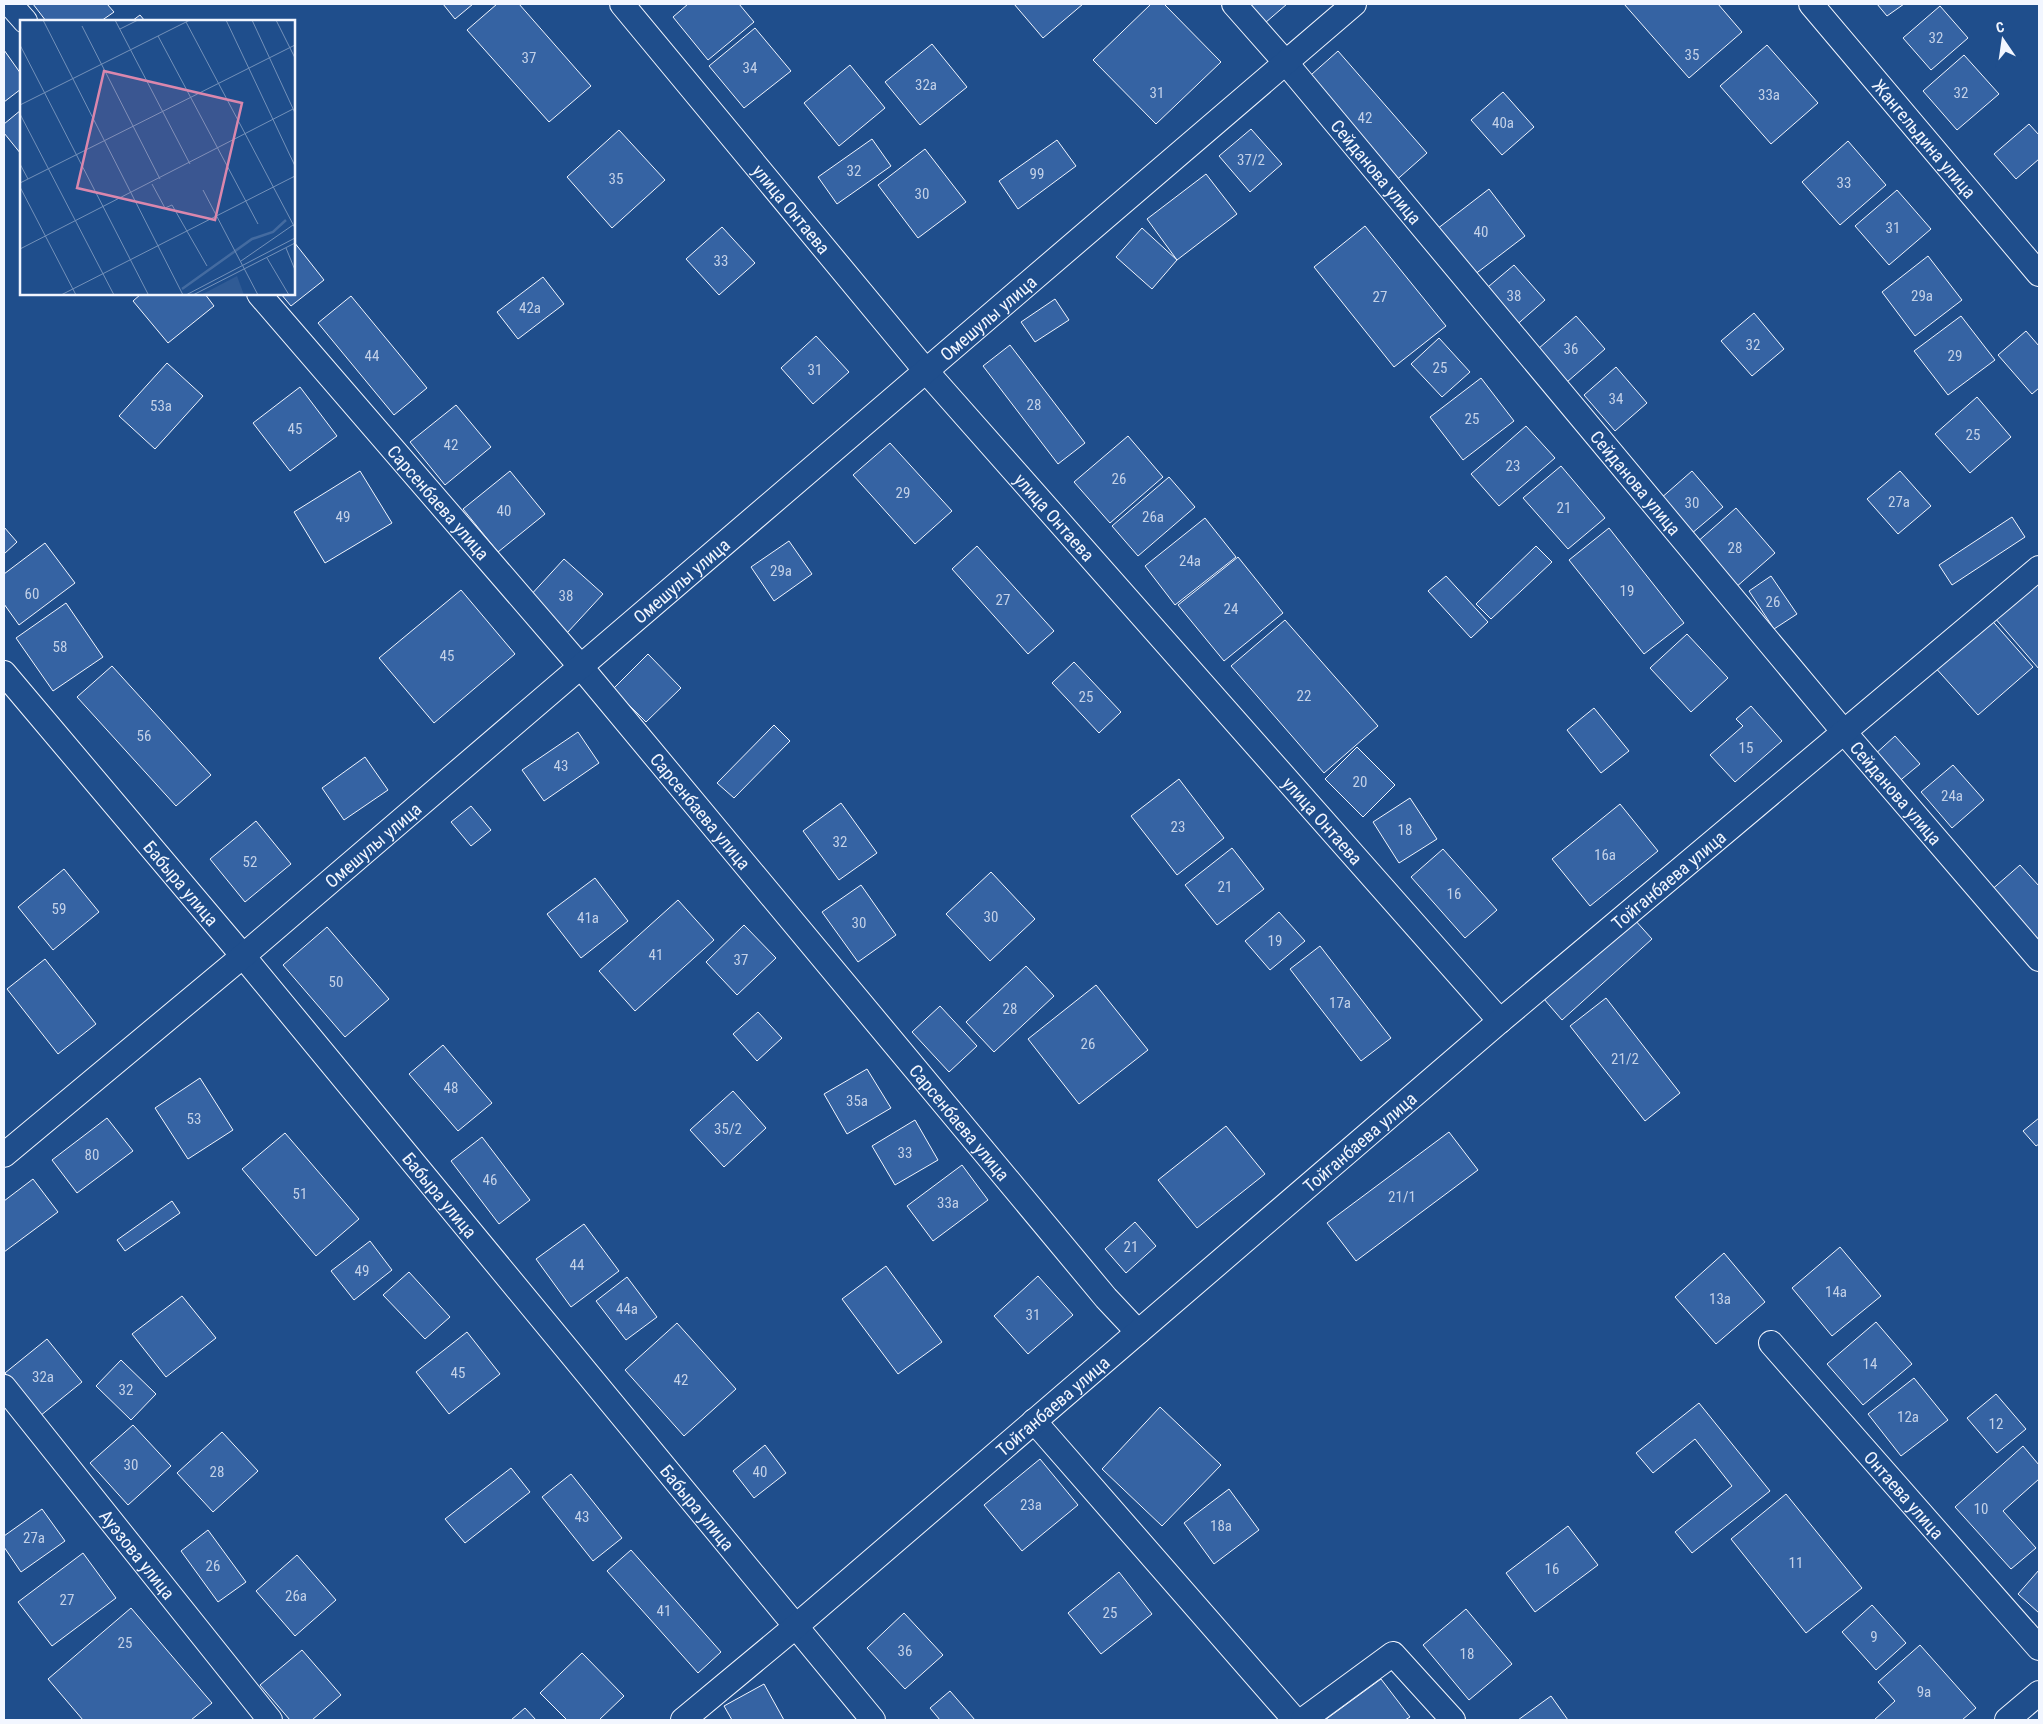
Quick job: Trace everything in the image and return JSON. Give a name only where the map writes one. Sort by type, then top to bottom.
[{"type":"street","points":[[10,4],[24,20]]},
{"type":"street","name":"улица Онтаева","points":[[622,4],[926,371],[1500,1021]]},
{"type":"street","name":"Сейданова улица","points":[[1234,4],[1286,63],[1844,732],[2039,959]]},
{"type":"street","name":"Омешулы улица","points":[[4,1155],[243,956],[1354,4]]},
{"type":"street","name":"Жангельдина улица","points":[[1811,4],[2039,274]]},
{"type":"street","name":"Сарсенбаева улица","points":[[260,295],[581,667],[1106,1298],[1138,1332]]},
{"type":"street","name":"Тойганбаева улица","points":[[683,1720],[795,1627],[1500,1021],[2039,568]]},
{"type":"street","name":"Бабыра улица","points":[[4,673],[243,956],[873,1720]]},
{"type":"street","name":"Онтаева улица","points":[[1771,1343],[2039,1648]]},
{"type":"street","name":"Ауэзова улица","points":[[4,1387],[270,1720]]},
{"type":"street","points":[[1034,1422],[1295,1720]]},
{"type":"street","points":[[1303,1720],[1394,1654],[1453,1720]]},
{"type":"street","points":[[2006,1720],[2039,1693]]},
{"type":"building","points":[[33,4],[107,4],[114,12],[102,20],[45,20]]},
{"type":"building","points":[[443,4],[473,4],[455,19]]},
{"type":"building","points":[[497,4],[519,4],[591,86],[549,122],[467,30]]},
{"type":"building","points":[[688,4],[739,4],[754,22],[708,60],[673,17]]},
{"type":"building","points":[[1014,4],[1083,4],[1043,38]]},
{"type":"building","points":[[1151,4],[1164,4],[1221,62],[1156,124],[1093,60]]},
{"type":"building","points":[[1238,4],[1287,4],[1258,29]]},
{"type":"building","points":[[1624,4],[1718,4],[1742,32],[1689,78]]},
{"type":"building","points":[[1877,4],[1904,4],[1887,16]]},
{"type":"building","points":[[1940,6],[1968,38],[1931,70],[1903,38]]},
{"type":"building","points":[[140,15],[144,20],[133,20]]},
{"type":"building","points":[[755,28],[791,71],[744,108],[709,66]]},
{"type":"building","points":[[932,44],[967,87],[920,125],[885,82]]},
{"type":"building","points":[[1767,45],[1818,103],[1771,144],[1720,86]]},
{"type":"building","points":[[4,50],[20,73],[20,90],[4,102]]},
{"type":"building","points":[[1338,51],[1427,153],[1392,184],[1303,82]]},
{"type":"building","points":[[1964,55],[1999,94],[1957,130],[1923,91]]},
{"type":"building","points":[[850,65],[885,108],[839,146],[804,103]]},
{"type":"building","points":[[1503,92],[1534,127],[1502,155],[1471,120]]},
{"type":"building","points":[[20,111],[20,153],[4,133],[4,124]]},
{"type":"building","points":[[2029,124],[2039,135],[2039,159],[2016,179],[1994,154]]},
{"type":"building","points":[[1251,129],[1282,164],[1250,192],[1219,156]]},
{"type":"building","points":[[619,130],[665,180],[612,228],[567,177]]},
{"type":"building","points":[[872,139],[891,166],[837,204],[818,177]]},
{"type":"building","points":[[1057,140],[1076,166],[1018,209],[999,181]]},
{"type":"building","points":[[1848,141],[1886,185],[1840,225],[1802,182]]},
{"type":"building","points":[[925,149],[966,202],[918,238],[878,185]]},
{"type":"building","points":[[1206,174],[1237,214],[1177,260],[1147,219]]},
{"type":"building","points":[[1489,189],[1525,236],[1474,275],[1437,229]]},
{"type":"building","points":[[1897,190],[1931,229],[1889,265],[1855,226]]},
{"type":"building","points":[[1365,226],[1446,326],[1394,367],[1314,267]]},
{"type":"building","points":[[722,227],[755,263],[719,295],[686,259]]},
{"type":"building","points":[[1142,228],[1177,260],[1152,289],[1116,257]]},
{"type":"building","points":[[295,243],[324,280],[291,306],[282,295],[295,295]]},
{"type":"building","points":[[1928,256],[1962,300],[1915,336],[1882,292]]},
{"type":"building","points":[[1514,265],[1545,300],[1513,328],[1482,292]]},
{"type":"building","points":[[543,277],[564,304],[518,339],[497,312]]},
{"type":"building","points":[[140,295],[206,295],[214,306],[168,343],[133,301]]},
{"type":"building","points":[[351,296],[427,388],[394,415],[318,323]]},
{"type":"building","points":[[1055,299],[1069,320],[1035,342],[1021,322]]},
{"type":"building","points":[[1754,313],[1784,349],[1752,376],[1721,341]]},
{"type":"building","points":[[1576,316],[1605,349],[1567,382],[1538,349]]},
{"type":"building","points":[[1961,316],[1995,360],[1948,395],[1914,351]]},
{"type":"building","points":[[2026,331],[2039,346],[2039,388],[2032,394],[1998,355]]},
{"type":"building","points":[[816,336],[849,372],[813,404],[781,368]]},
{"type":"building","points":[[1439,338],[1470,372],[1442,397],[1411,364]]},
{"type":"building","points":[[1010,345],[1085,443],[1058,464],[983,366]]},
{"type":"building","points":[[167,363],[203,396],[155,449],[119,416]]},
{"type":"building","points":[[1616,367],[1647,403],[1615,431],[1584,395]]},
{"type":"building","points":[[1481,378],[1514,421],[1463,460],[1430,417]]},
{"type":"building","points":[[300,387],[337,436],[290,471],[253,423]]},
{"type":"building","points":[[1977,397],[2011,437],[1970,473],[1935,434]]},
{"type":"building","points":[[456,405],[491,447],[445,485],[410,442]]},
{"type":"building","points":[[1526,426],[1555,458],[1499,506],[1471,474]]},
{"type":"building","points":[[1128,436],[1163,477],[1110,523],[1074,482]]},
{"type":"building","points":[[890,443],[952,511],[915,544],[853,475]]},
{"type":"building","points":[[1561,466],[1605,518],[1568,549],[1523,498]]},
{"type":"building","points":[[360,471],[392,523],[325,563],[294,512]]},
{"type":"building","points":[[510,471],[545,514],[498,552],[463,509]]},
{"type":"building","points":[[1692,471],[1723,507],[1691,534],[1660,499]]},
{"type":"building","points":[[1900,471],[1931,506],[1898,534],[1867,499]]},
{"type":"building","points":[[1169,477],[1195,507],[1138,556],[1112,526]]},
{"type":"building","points":[[1736,508],[1775,553],[1735,588],[1696,543]]},
{"type":"building","points":[[2012,517],[2025,537],[1952,585],[1939,565]]},
{"type":"building","points":[[1205,518],[1236,557],[1175,605],[1145,566]]},
{"type":"building","points":[[4,527],[17,542],[4,554]]},
{"type":"building","points":[[1609,528],[1684,623],[1644,654],[1569,560]]},
{"type":"building","points":[[789,541],[812,574],[774,601],[751,567]]},
{"type":"building","points":[[45,543],[75,583],[19,625],[4,604],[4,574]]},
{"type":"building","points":[[977,546],[1054,631],[1028,654],[952,569]]},
{"type":"building","points":[[1536,546],[1552,562],[1491,619],[1476,604]]},
{"type":"building","points":[[1238,557],[1283,613],[1224,661],[1178,605]]},
{"type":"building","points":[[564,559],[603,594],[567,633],[528,598]]},
{"type":"building","points":[[1446,576],[1488,622],[1471,638],[1428,591]]},
{"type":"building","points":[[1771,576],[1797,614],[1774,629],[1749,591]]},
{"type":"building","points":[[2039,578],[2039,669],[1994,617]]},
{"type":"building","points":[[461,590],[515,654],[434,723],[379,658]]},
{"type":"building","points":[[66,603],[103,657],[53,691],[16,638]]},
{"type":"building","points":[[1988,616],[2033,667],[1978,715],[1933,665]]},
{"type":"building","points":[[1285,620],[1378,726],[1324,773],[1231,666]]},
{"type":"building","points":[[1687,634],[1728,678],[1691,712],[1650,668]]},
{"type":"building","points":[[648,654],[681,688],[646,722],[613,689]]},
{"type":"building","points":[[1074,662],[1121,712],[1099,733],[1052,683]]},
{"type":"building","points":[[112,666],[211,775],[176,806],[77,697]]},
{"type":"building","points":[[1751,706],[1782,741],[1735,782],[1710,755],[1743,726],[1736,719]]},
{"type":"building","points":[[1594,708],[1629,751],[1601,773],[1567,730]]},
{"type":"building","points":[[774,725],[790,741],[734,798],[717,783]]},
{"type":"building","points":[[578,732],[599,763],[544,801],[522,770]]},
{"type":"building","points":[[1895,736],[1920,764],[1897,783],[1873,756]]},
{"type":"building","points":[[1357,747],[1395,785],[1363,817],[1325,779]]},
{"type":"building","points":[[365,757],[388,790],[344,820],[322,788]]},
{"type":"building","points":[[1953,765],[1984,800],[1952,828],[1921,792]]},
{"type":"building","points":[[1179,779],[1224,838],[1177,875],[1131,816]]},
{"type":"building","points":[[1410,798],[1437,839],[1399,863],[1373,822]]},
{"type":"building","points":[[841,803],[877,853],[839,880],[803,831]]},
{"type":"building","points":[[1620,804],[1658,851],[1590,906],[1552,859]]},
{"type":"building","points":[[471,806],[491,830],[471,846],[451,822]]},
{"type":"building","points":[[256,821],[291,864],[245,902],[210,859]]},
{"type":"building","points":[[1232,848],[1264,889],[1217,925],[1185,885]]},
{"type":"building","points":[[1443,849],[1497,910],[1465,938],[1411,877]]},
{"type":"building","points":[[2020,865],[2039,886],[2039,937],[2033,942],[1989,892]]},
{"type":"building","points":[[64,869],[99,912],[53,950],[18,907]]},
{"type":"building","points":[[991,872],[1035,919],[990,961],[946,914]]},
{"type":"building","points":[[595,878],[628,921],[581,958],[547,914]]},
{"type":"building","points":[[861,885],[896,935],[858,962],[822,912]]},
{"type":"building","points":[[678,900],[714,940],[635,1011],[599,971]]},
{"type":"building","points":[[1279,912],[1305,941],[1270,970],[1245,941]]},
{"type":"building","points":[[1634,919],[1652,939],[1562,1020],[1544,999]]},
{"type":"building","points":[[744,925],[776,958],[737,995],[706,962]]},
{"type":"building","points":[[327,927],[389,999],[345,1037],[283,965]]},
{"type":"building","points":[[1320,946],[1391,1038],[1361,1061],[1290,969]]},
{"type":"building","points":[[45,959],[96,1024],[58,1054],[7,989]]},
{"type":"building","points":[[1026,966],[1054,996],[994,1052],[966,1022]]},
{"type":"building","points":[[1096,985],[1148,1050],[1079,1104],[1028,1039]]},
{"type":"building","points":[[1606,998],[1680,1093],[1645,1121],[1570,1026]]},
{"type":"building","points":[[940,1006],[977,1046],[949,1072],[912,1032]]},
{"type":"building","points":[[758,1012],[782,1038],[757,1061],[733,1034]]},
{"type":"building","points":[[443,1045],[492,1103],[458,1131],[409,1074]]},
{"type":"building","points":[[867,1069],[891,1108],[847,1134],[824,1094]]},
{"type":"building","points":[[200,1078],[233,1130],[188,1159],[155,1108]]},
{"type":"building","points":[[733,1091],[766,1128],[724,1167],[690,1130]]},
{"type":"building","points":[[107,1118],[133,1151],[77,1193],[52,1160]]},
{"type":"building","points":[[2039,1118],[2039,1144],[2036,1146],[2023,1131]]},
{"type":"building","points":[[915,1120],[938,1160],[895,1185],[872,1146]]},
{"type":"building","points":[[1226,1126],[1265,1174],[1197,1228],[1158,1180]]},
{"type":"building","points":[[1449,1132],[1478,1170],[1356,1261],[1327,1223]]},
{"type":"building","points":[[285,1133],[359,1219],[316,1256],[242,1169]]},
{"type":"building","points":[[482,1137],[530,1200],[499,1224],[451,1161]]},
{"type":"building","points":[[962,1165],[988,1200],[933,1241],[907,1206]]},
{"type":"building","points":[[33,1179],[58,1212],[4,1252],[4,1201]]},
{"type":"building","points":[[172,1201],[180,1213],[125,1251],[117,1240]]},
{"type":"building","points":[[1135,1222],[1156,1246],[1126,1273],[1105,1249]]},
{"type":"building","points":[[584,1224],[619,1271],[571,1307],[536,1259]]},
{"type":"building","points":[[370,1241],[392,1270],[354,1300],[331,1271]]},
{"type":"building","points":[[1840,1247],[1881,1296],[1832,1336],[1792,1288]]},
{"type":"building","points":[[1724,1253],[1765,1302],[1716,1344],[1675,1297]]},
{"type":"building","points":[[886,1266],[942,1342],[898,1374],[842,1299]]},
{"type":"building","points":[[409,1272],[450,1317],[425,1339],[383,1295]]},
{"type":"building","points":[[1038,1276],[1073,1315],[1028,1354],[994,1316]]},
{"type":"building","points":[[627,1277],[657,1317],[626,1340],[596,1301]]},
{"type":"building","points":[[182,1296],[216,1338],[166,1377],[132,1334]]},
{"type":"building","points":[[1876,1322],[1912,1364],[1863,1405],[1827,1364]]},
{"type":"building","points":[[677,1323],[736,1389],[684,1436],[625,1370]]},
{"type":"building","points":[[467,1332],[500,1374],[449,1414],[416,1372]]},
{"type":"building","points":[[47,1339],[82,1382],[40,1416],[5,1373]]},
{"type":"building","points":[[121,1360],[156,1394],[131,1420],[96,1386]]},
{"type":"building","points":[[1914,1378],[1948,1420],[1901,1456],[1868,1414]]},
{"type":"building","points":[[1996,1394],[2026,1429],[1997,1453],[1967,1418]]},
{"type":"building","points":[[1699,1403],[1770,1491],[1692,1553],[1675,1532],[1732,1486],[1695,1439],[1653,1473],[1636,1453]]},
{"type":"building","points":[[1160,1407],[1221,1465],[1162,1526],[1102,1469]]},
{"type":"building","points":[[133,1425],[171,1466],[128,1505],[90,1463]]},
{"type":"building","points":[[222,1432],[258,1471],[213,1512],[177,1473]]},
{"type":"building","points":[[765,1445],[786,1473],[754,1498],[733,1471]]},
{"type":"building","points":[[2023,1446],[2039,1465],[2039,1479],[2003,1511],[2036,1548],[2011,1569],[1955,1507]]},
{"type":"building","points":[[1040,1459],[1078,1505],[1022,1551],[984,1505]]},
{"type":"building","points":[[511,1468],[530,1492],[465,1543],[445,1519]]},
{"type":"building","points":[[571,1474],[622,1538],[593,1561],[542,1497]]},
{"type":"building","points":[[1229,1489],[1259,1530],[1214,1564],[1184,1523]]},
{"type":"building","points":[[1786,1494],[1862,1588],[1806,1633],[1731,1539]]},
{"type":"building","points":[[42,1509],[65,1541],[21,1572],[4,1547],[4,1536]]},
{"type":"building","points":[[1568,1526],[1598,1565],[1535,1612],[1506,1573]]},
{"type":"building","points":[[208,1530],[246,1582],[218,1602],[181,1551]]},
{"type":"building","points":[[631,1550],[721,1652],[698,1673],[607,1571]]},
{"type":"building","points":[[83,1553],[116,1598],[52,1646],[18,1602]]},
{"type":"building","points":[[297,1555],[336,1600],[295,1636],[256,1591]]},
{"type":"building","points":[[2039,1570],[2039,1613],[2018,1594]]},
{"type":"building","points":[[1119,1572],[1152,1614],[1101,1654],[1068,1613]]},
{"type":"building","points":[[1872,1605],[1906,1643],[1876,1670],[1842,1632]]},
{"type":"building","points":[[131,1608],[212,1703],[191,1720],[83,1720],[48,1679]]},
{"type":"building","points":[[1466,1609],[1512,1664],[1469,1700],[1423,1645]]},
{"type":"building","points":[[904,1613],[943,1655],[905,1689],[867,1648]]},
{"type":"building","points":[[1920,1645],[1976,1708],[1962,1720],[1874,1720],[1895,1701],[1878,1682]]},
{"type":"building","points":[[302,1650],[341,1695],[312,1720],[290,1720],[260,1685]]},
{"type":"building","points":[[582,1653],[624,1696],[599,1720],[567,1720],[540,1693]]},
{"type":"building","points":[[1381,1679],[1410,1717],[1405,1720],[1325,1720]]},
{"type":"building","points":[[764,1684],[784,1720],[732,1720],[724,1706]]},
{"type":"building","points":[[950,1691],[975,1720],[940,1720],[930,1708]]},
{"type":"building","points":[[1551,1696],[1568,1720],[1518,1720]]},
{"type":"building","points":[[525,1708],[536,1720],[511,1720]]}]
